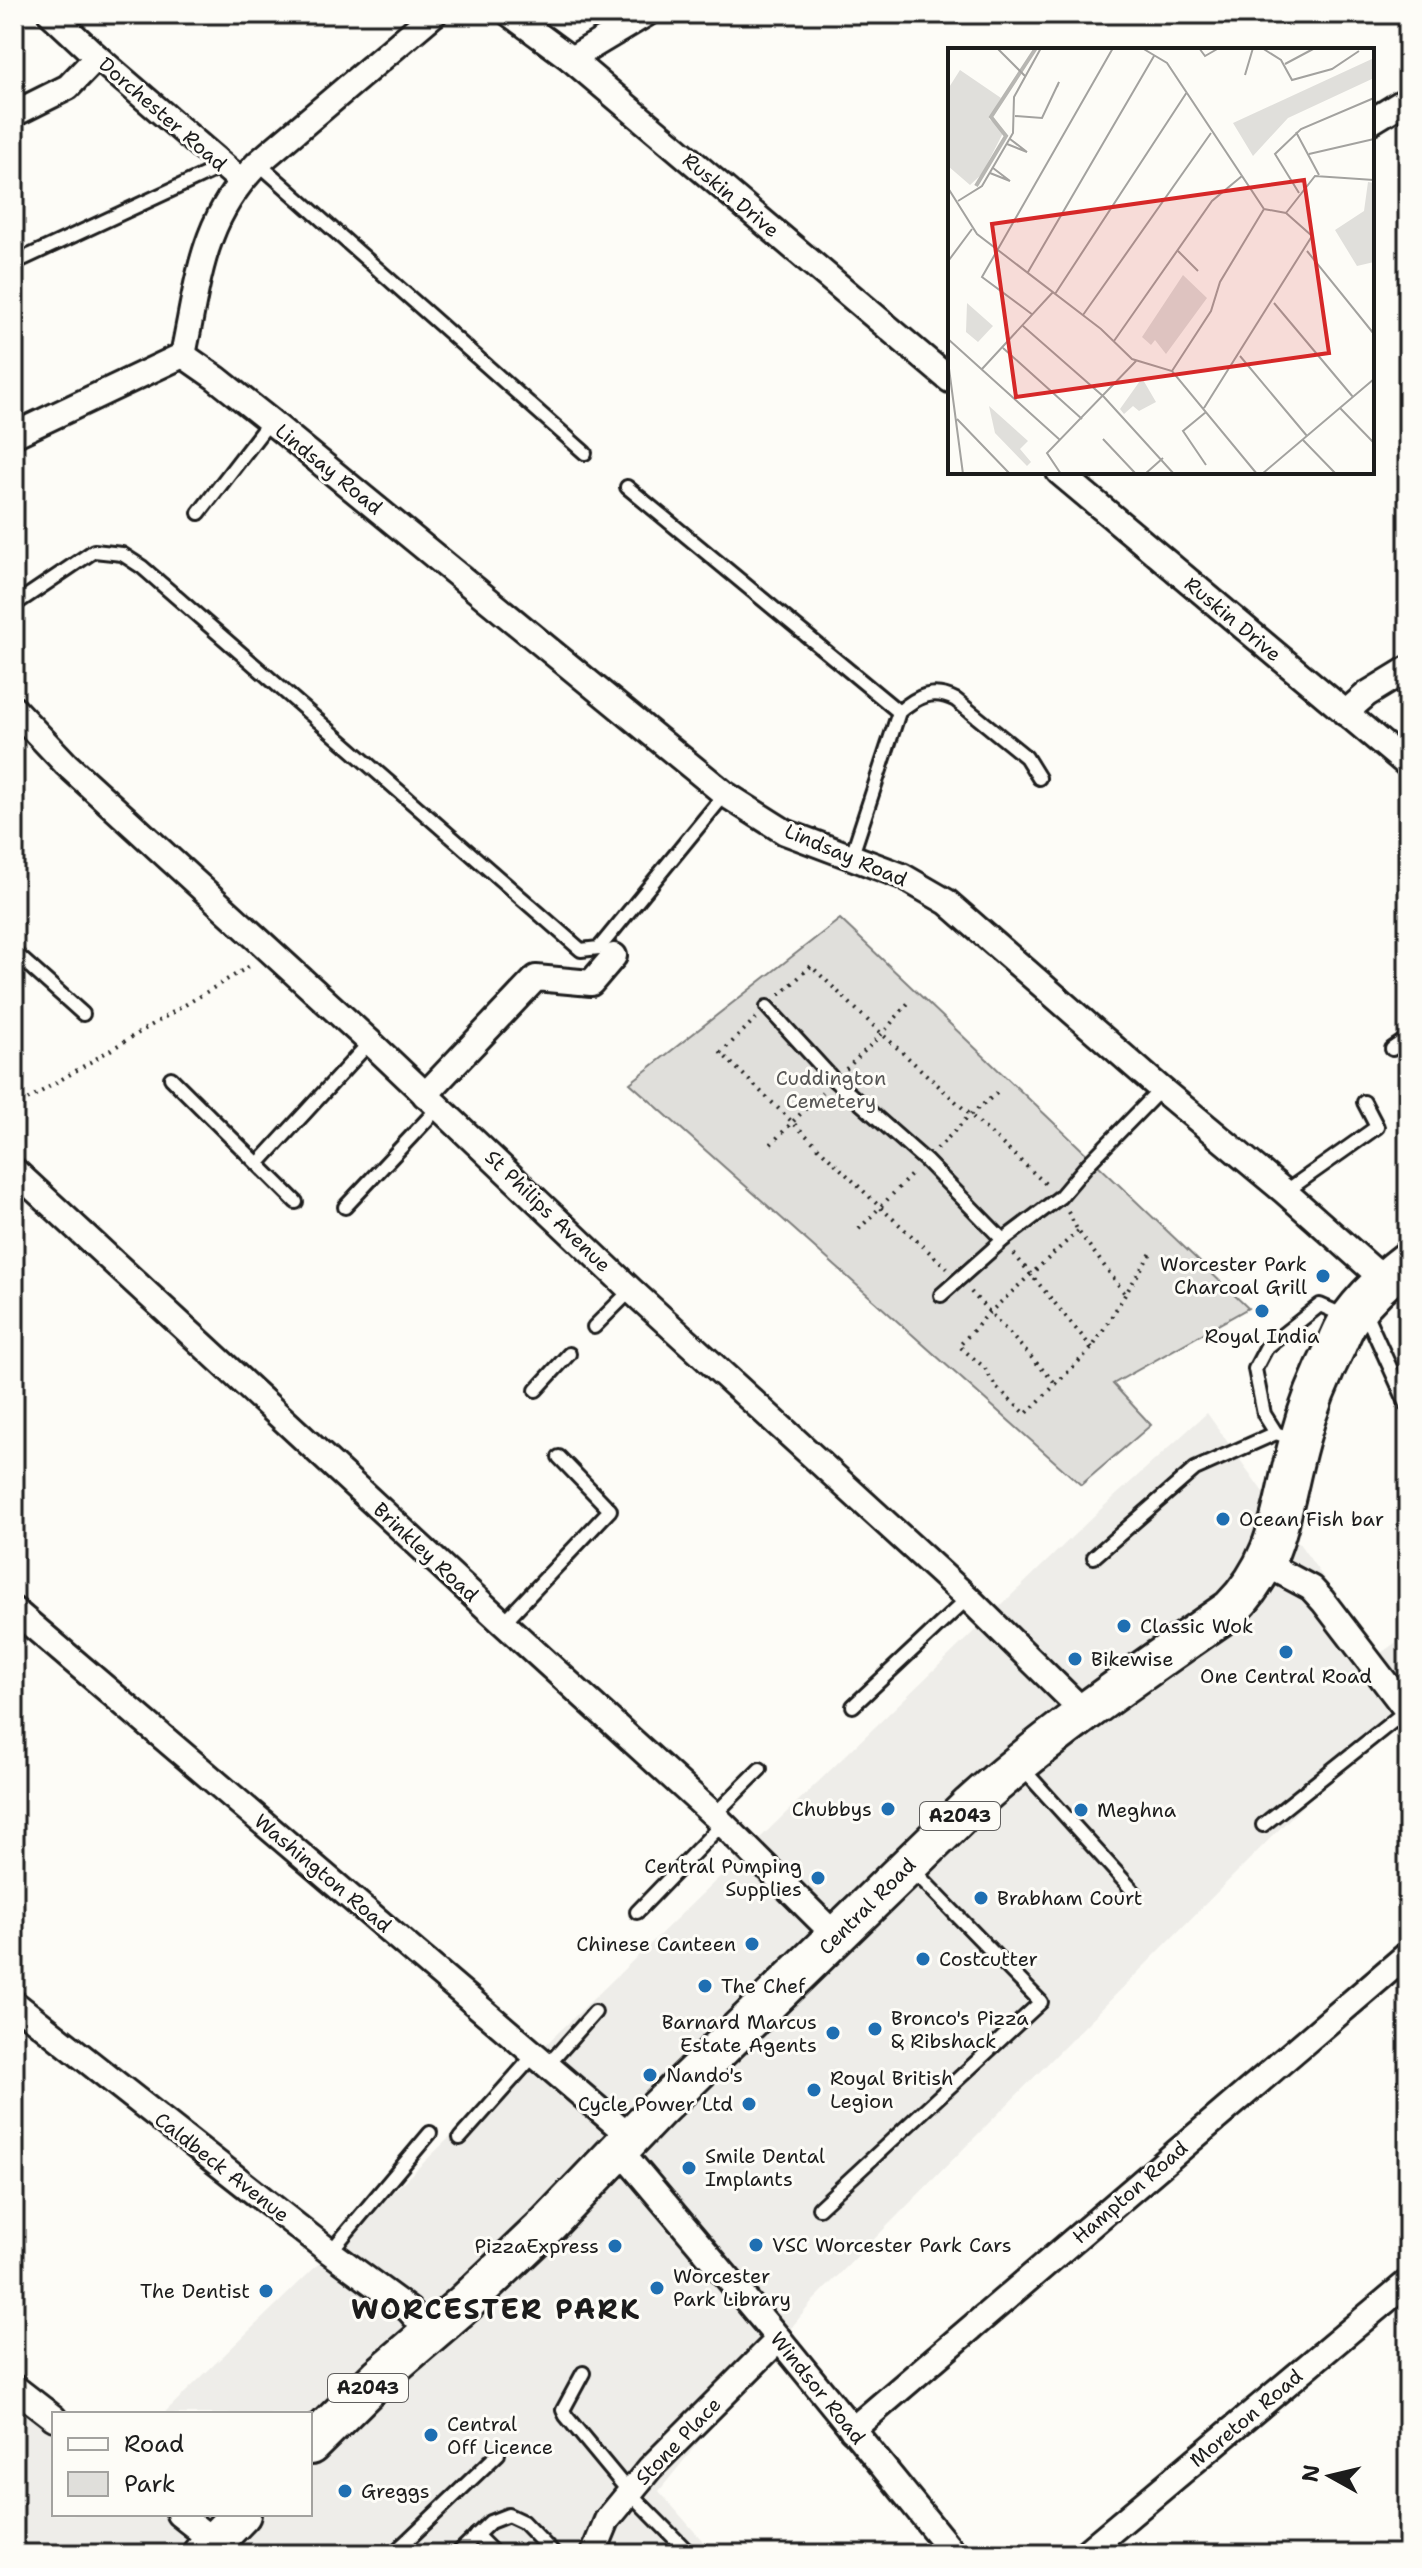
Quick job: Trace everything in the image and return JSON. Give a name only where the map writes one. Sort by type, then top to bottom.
[{"type":"main road","name":"Central Road","points":[[312,2443],[379,2377],[464,2304],[548,2224],[625,2143],[908,1865],[1017,1763],[1231,1609],[1248,1591],[1266,1564],[1278,1530],[1288,1437],[1319,1380],[1376,1291]]},
{"type":"main road","points":[[215,2550],[240,2516]]},
{"type":"street","name":"Dorchester Road","points":[[51,14],[232,173]]},
{"type":"street","points":[[14,435],[183,355],[196,282],[232,173],[258,163],[434,14]]},
{"type":"street","name":"Ruskin Drive","points":[[510,14],[571,59],[948,378]]},
{"type":"street","points":[[571,59],[646,14]]},
{"type":"street","points":[[14,114],[68,87],[97,57]]},
{"type":"street","points":[[1374,120],[1408,99]]},
{"type":"street","name":"Lindsay Road","points":[[183,355],[270,421],[725,794],[785,832],[902,876],[947,902],[1161,1089],[1285,1192],[1376,1291]]},
{"type":"street","name":"Ruskin Drive","points":[[1061,474],[1408,765]]},
{"type":"street","points":[[1345,713],[1367,694],[1408,669]]},
{"type":"street","name":"St Philips Avenue","points":[[14,709],[66,764],[370,1042],[631,1290],[968,1598],[1084,1712]]},
{"type":"street","points":[[432,1101],[536,978],[591,983],[614,956]]},
{"type":"street","name":"Brinkley Road","points":[[14,1170],[718,1820],[836,1936]]},
{"type":"street","points":[[1266,1564],[1311,1588],[1407,1711]]},
{"type":"street","name":"Washington Road","points":[[14,1610],[541,2059],[625,2143]]},
{"type":"street","name":"Hampton Road","points":[[852,2430],[1408,1954]]},
{"type":"street","name":"Caldbeck Avenue","points":[[14,2003],[330,2252],[409,2310],[428,2332]]},
{"type":"street","name":"Windsor Road","points":[[625,2143],[954,2554]]},
{"type":"street","name":"Moreton Road","points":[[1084,2554],[1408,2282]]},
{"type":"street","name":"Stone Place","points":[[593,2554],[607,2520],[629,2492],[779,2339]]},
{"type":"street","points":[[14,2387],[52,2416]]},
{"type":"street","points":[[181,2516],[215,2550]]},
{"type":"lane","points":[[258,163],[585,453]]},
{"type":"lane","points":[[14,263],[232,173]]},
{"type":"lane","points":[[199,513],[270,421]]},
{"type":"lane","points":[[627,487],[899,712]]},
{"type":"lane","points":[[14,605],[94,551],[122,554],[142,567],[581,950],[599,948],[725,794]]},
{"type":"lane","points":[[851,858],[899,712],[912,699],[925,694],[948,696],[1026,757],[1039,778]]},
{"type":"lane","points":[[14,952],[83,1014]]},
{"type":"lane","points":[[767,1007],[834,1080],[926,1161],[1003,1240]]},
{"type":"lane","points":[[1392,1049],[1408,1038]]},
{"type":"lane","points":[[258,1164],[370,1042]]},
{"type":"lane","points":[[171,1078],[296,1202]]},
{"type":"lane","points":[[941,1295],[1003,1240],[1060,1197],[1161,1089]]},
{"type":"lane","points":[[345,1207],[432,1101]]},
{"type":"lane","points":[[1285,1192],[1377,1127],[1364,1102]]},
{"type":"lane","points":[[594,1327],[631,1290]]},
{"type":"lane","points":[[1094,1557],[1195,1469],[1288,1437],[1264,1414],[1255,1369],[1266,1348],[1320,1305],[1376,1291],[1408,1407]]},
{"type":"lane","points":[[536,1390],[569,1354]]},
{"type":"lane","points":[[503,1623],[610,1510],[559,1457]]},
{"type":"lane","points":[[853,1706],[968,1598]]},
{"type":"lane","points":[[1263,1825],[1407,1711]]},
{"type":"lane","points":[[1017,1763],[1135,1893]]},
{"type":"lane","points":[[637,1912],[760,1769]]},
{"type":"lane","points":[[819,2208],[1041,2002],[908,1865]]},
{"type":"lane","points":[[460,2138],[541,2059],[595,2012]]},
{"type":"lane","points":[[330,2252],[430,2133]]},
{"type":"lane","points":[[583,2373],[563,2410],[566,2416],[629,2492],[690,2554]]},
{"type":"lane","points":[[393,2554],[498,2454]]},
{"type":"lane","points":[[457,2554],[490,2522],[508,2515],[523,2522],[554,2554]]},
{"type":"lane","points":[[476,2535],[495,2554]]},
{"type":"path","points":[[14,1108],[272,953]]},
{"type":"path","points":[[1057,1385],[960,1280],[721,1053],[811,966],[1060,1197],[1078,1231],[1126,1295]]},
{"type":"path","points":[[1078,1231],[1033,1276],[989,1313],[959,1346],[985,1368],[995,1386],[1026,1414],[1092,1348],[1151,1253]]},
{"type":"path","points":[[1003,1240],[1092,1348]]},
{"type":"shaded area","points":[[1207,1413],[1378,1655],[1408,1634],[1408,1699],[813,2301],[659,2491],[714,2554],[14,2554],[14,2393],[52,2422],[52,2516],[312,2516],[312,2412],[165,2412],[1102,1508]]},
{"type":"green space","name":"Cuddington Cemetery","points":[[840,919],[1248,1308],[1113,1384],[1151,1425],[1081,1485],[630,1083]]},
{"type":"place","name":"Worcester Park Charcoal Grill","points":[[1323,1276]]},
{"type":"place","name":"Royal India","points":[[1262,1311]]},
{"type":"place","name":"Ocean Fish bar","points":[[1223,1519]]},
{"type":"place","name":"Classic Wok","points":[[1124,1626]]},
{"type":"place","name":"One Central Road","points":[[1286,1652]]},
{"type":"place","name":"Bikewise","points":[[1075,1659]]},
{"type":"place","name":"Chubbys","points":[[888,1809]]},
{"type":"place","name":"Meghna","points":[[1081,1810]]},
{"type":"place","name":"Central Pumping Supplies","points":[[818,1878]]},
{"type":"place","name":"Brabham Court","points":[[981,1898]]},
{"type":"place","name":"Chinese Canteen","points":[[752,1944]]},
{"type":"place","name":"Costcutter","points":[[923,1959]]},
{"type":"place","name":"The Chef","points":[[705,1986]]},
{"type":"place","name":"Bronco's Pizza & Ribshack","points":[[875,2029]]},
{"type":"place","name":"Barnard Marcus Estate Agents","points":[[833,2033]]},
{"type":"place","name":"Nando's","points":[[650,2075]]},
{"type":"place","name":"Royal British Legion","points":[[814,2090]]},
{"type":"place","name":"Cycle Power Ltd","points":[[749,2104]]},
{"type":"place","name":"Smile Dental Implants","points":[[689,2168]]},
{"type":"place","name":"VSC Worcester Park Cars","points":[[756,2245]]},
{"type":"place","name":"PizzaExpress","points":[[615,2246]]},
{"type":"place","name":"Worcester Park Library","points":[[657,2288]]},
{"type":"place","name":"The Dentist","points":[[266,2291]]},
{"type":"place","name":"Central Off Licence","points":[[431,2435]]},
{"type":"place","name":"Greggs","points":[[345,2491]]},
{"type":"district","name":"WORCESTER PARK","points":[[496,2309]]}]
